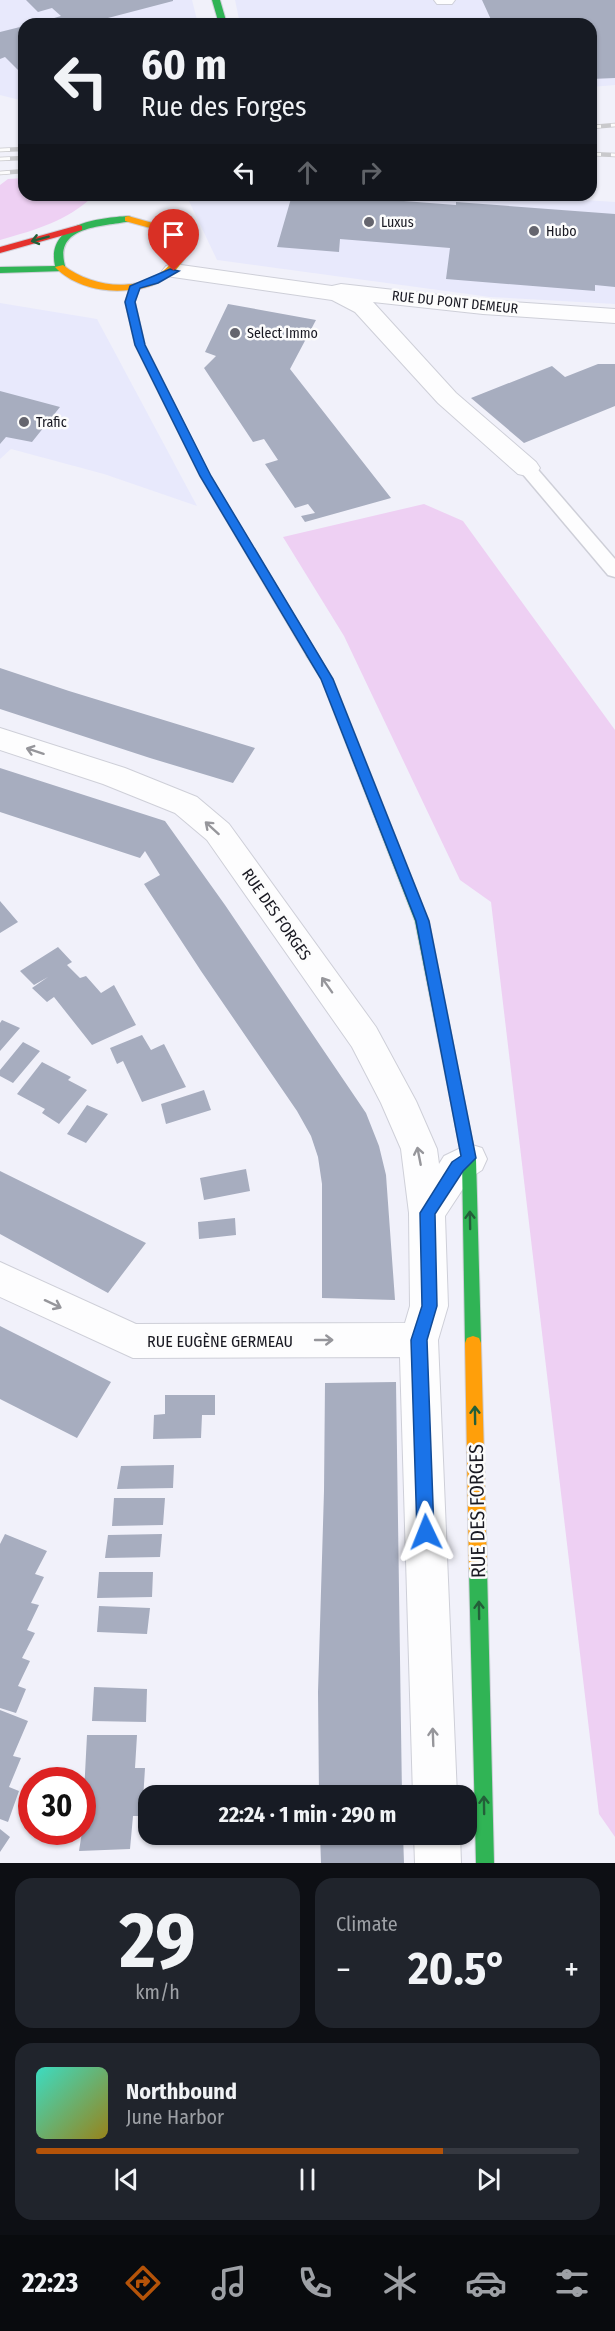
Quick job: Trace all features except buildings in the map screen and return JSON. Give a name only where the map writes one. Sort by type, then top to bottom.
[{"type":"main road","points":[[216,0],[221,18]]},
{"type":"main road","points":[[0,250],[86,226],[128,219],[147,222],[163,228],[176,237],[181,248],[174,271],[155,281],[113,288],[91,285],[73,279],[61,269],[56,258],[58,247],[67,236],[86,226],[102,210]]},
{"type":"main road","points":[[148,210],[163,228]]},
{"type":"main road","points":[[0,270],[61,269]]},
{"type":"main road","name":"RUE DES FORGES","points":[[135,286],[130,302],[140,345],[206,476],[327,679],[422,921],[469,1158],[485,1863]]},
{"type":"street","name":"RUE DU PONT DEMEUR","points":[[174,271],[483,307],[615,316]]},
{"type":"street","name":"RUE DU PONT DEMEUR","points":[[294,286],[339,294],[364,307],[447,398],[527,468]]},
{"type":"street","name":"RUE DES FORGES","points":[[0,740],[114,776],[186,805],[218,832],[364,1036],[398,1101],[419,1149],[427,1213],[429,1306],[419,1340],[435,1785]]},
{"type":"street","points":[[427,1213],[457,1167],[469,1158]]},
{"type":"street","name":"RUE EUGÈNE GERMEAU","points":[[0,1279],[133,1341],[419,1340]]},
{"type":"street","points":[[437,1845],[438,1863]]},
{"type":"lane","points":[[527,468],[615,571]]},
{"type":"shaded area","points":[[0,0],[192,0],[196,18],[18,18],[18,100],[0,95]]},
{"type":"shaded area","points":[[235,0],[615,0],[615,85],[597,86],[597,18],[239,18]]},
{"type":"shaded area","points":[[18,178],[18,201],[88,201],[62,218],[0,240],[0,185],[8,179]]},
{"type":"shaded area","points":[[189,201],[615,202],[615,304],[490,297],[217,260]]},
{"type":"shaded area","points":[[0,303],[97,319],[197,506],[104,474],[11,449],[0,459]]},
{"type":"shaded area","points":[[424,504],[463,521],[615,730],[615,1837],[599,1814],[491,902],[460,880],[344,636],[283,537]]},
{"type":"railway","points":[[597,126],[615,125]]},
{"type":"railway","points":[[0,150],[18,149]]},
{"type":"railway","points":[[597,154],[615,155]]},
{"type":"railway","points":[[0,159],[18,158]]},
{"type":"railway","points":[[0,173],[18,172]]},
{"type":"traffic: fast","points":[[216,0],[221,18]]},
{"type":"traffic: fast","points":[[60,267],[57,254],[60,243],[68,235],[91,224],[128,219]]},
{"type":"traffic: fast","points":[[0,270],[61,269]]},
{"type":"traffic: fast","points":[[312,655],[327,679],[422,921],[469,1159],[473,1343]]},
{"type":"traffic: fast","points":[[478,1569],[485,1863]]},
{"type":"traffic: slow","points":[[60,267],[71,276],[87,283],[123,288],[158,280],[172,271],[180,258],[177,240],[164,229],[128,219]]},
{"type":"traffic: slow","points":[[135,286],[130,302],[140,345],[205,476],[312,655]]},
{"type":"traffic: slow","points":[[473,1343],[478,1569]]},
{"type":"traffic: jam","points":[[0,250],[79,228]]},
{"type":"place","name":"Luxus","points":[[369,222]]},
{"type":"place","name":"Hubo","points":[[534,231]]},
{"type":"place","name":"Select Immo","points":[[235,333]]},
{"type":"place","name":"Trafic","points":[[24,422]]},
{"type":"route","points":[[174,271],[155,281],[135,286],[130,302],[140,345],[206,476],[327,679],[422,921],[447,1039],[469,1158],[457,1167],[427,1213],[429,1306],[419,1340],[426,1532]]}]
